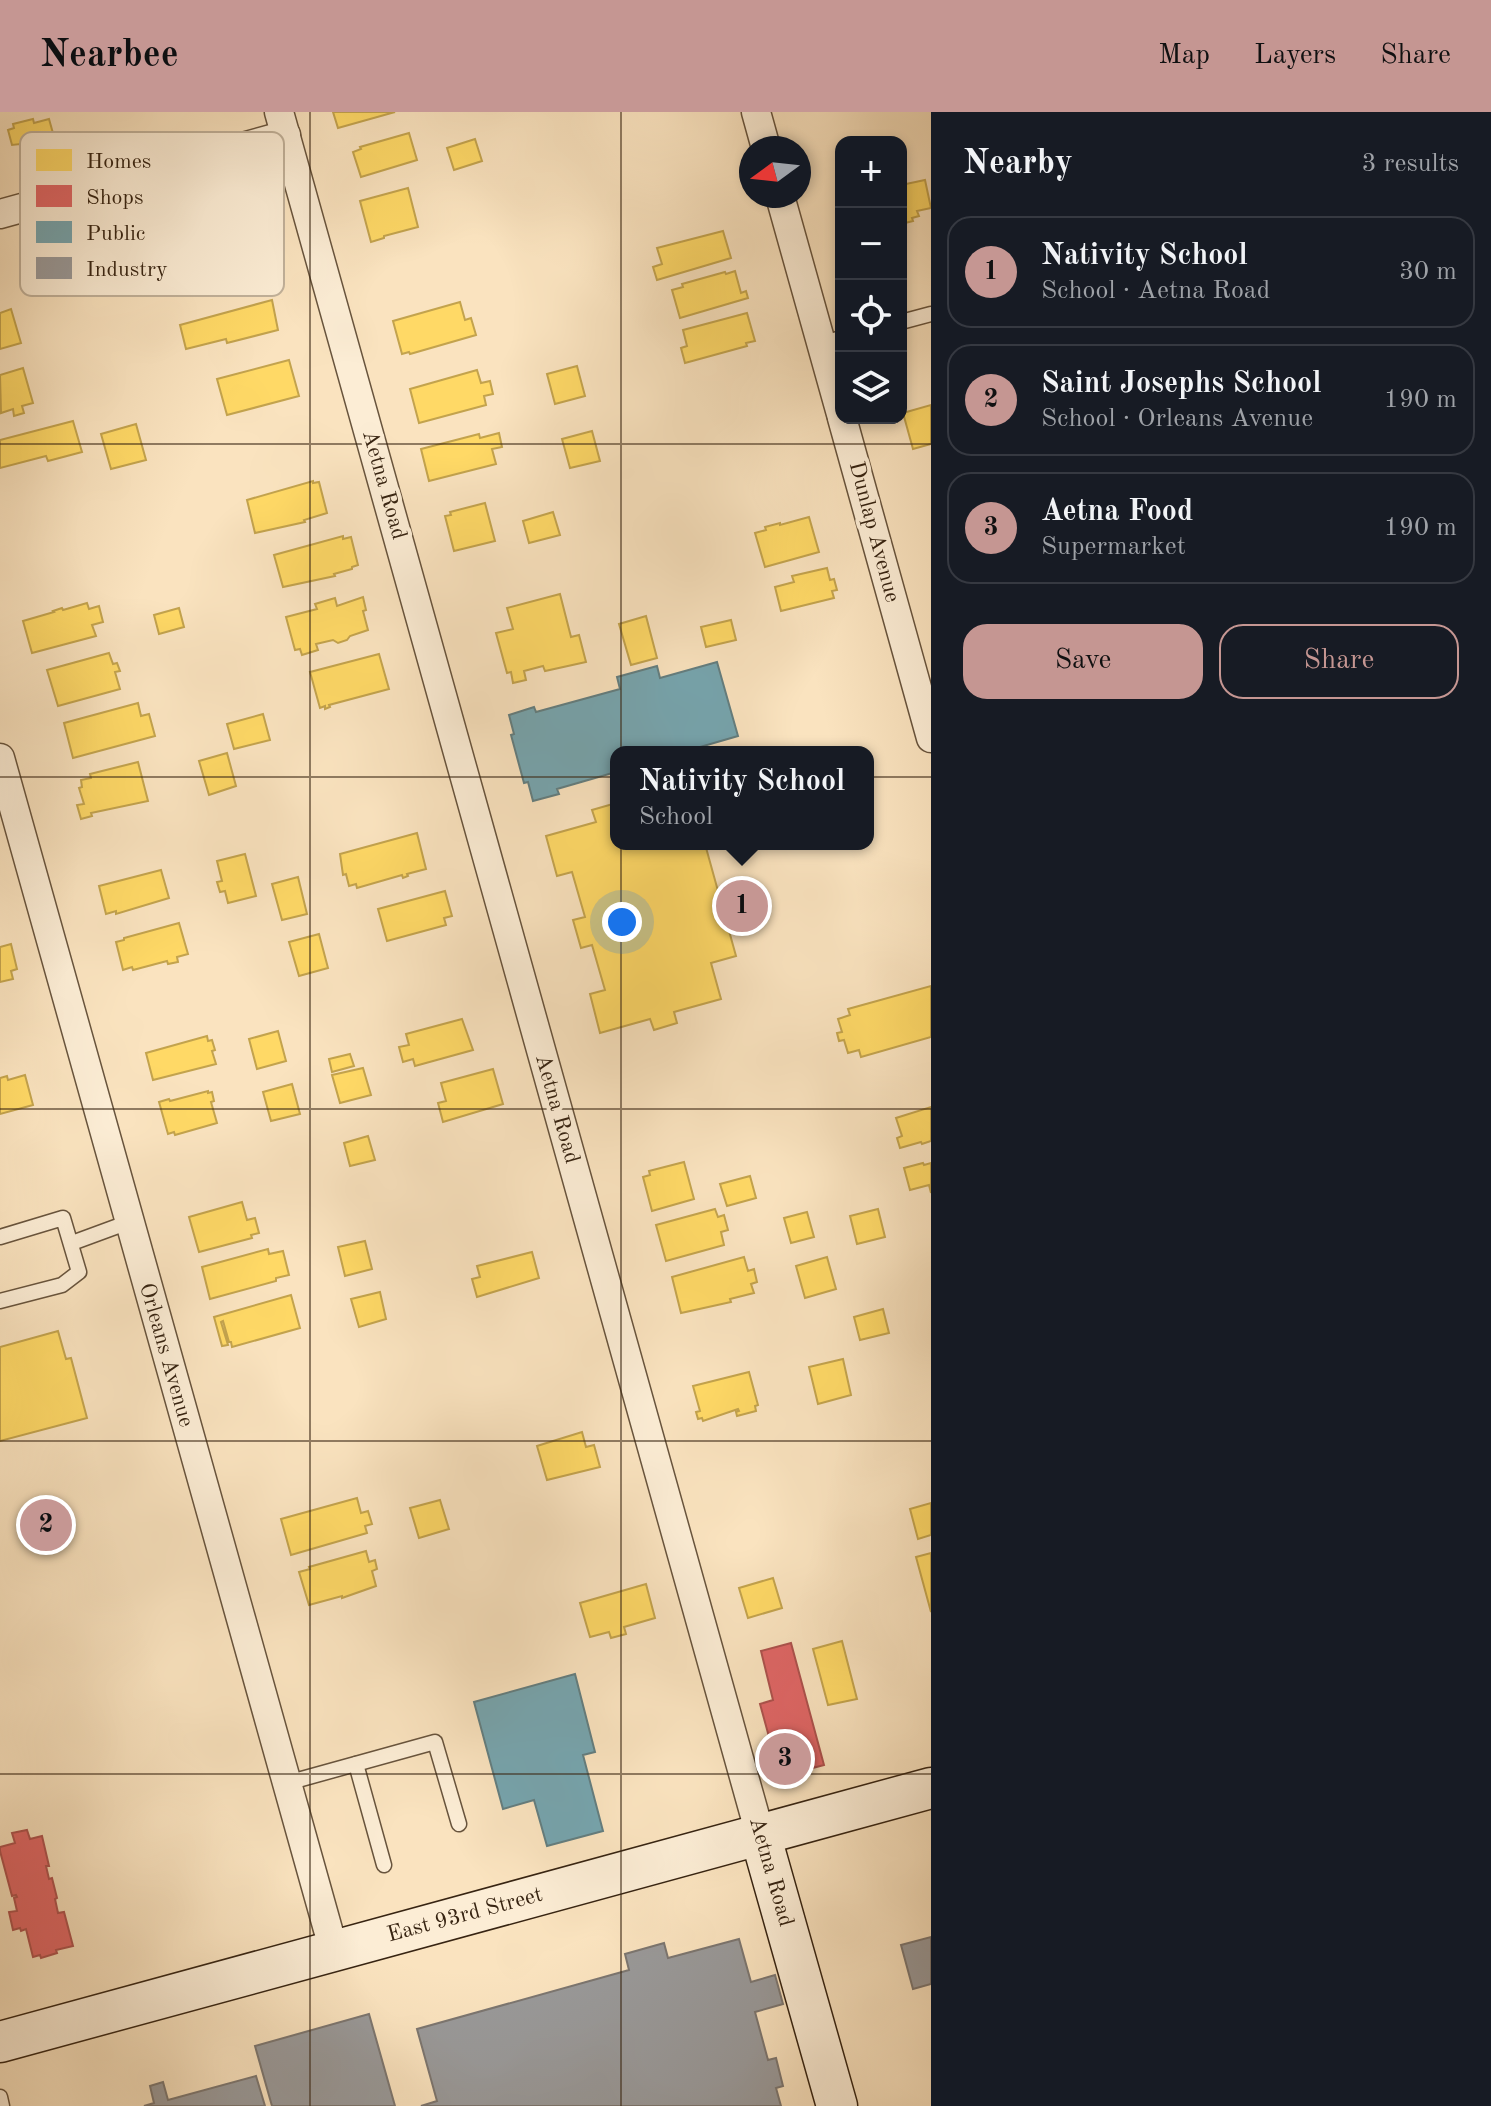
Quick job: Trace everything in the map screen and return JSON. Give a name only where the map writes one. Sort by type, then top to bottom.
[{"type":"main road","name":"East 93rd Street","points":[[0,2042],[931,1788]]},
{"type":"main road","name":"Aetna Road","points":[[760,1834],[837,2106]]},
{"type":"street","points":[[756,112],[763,136]]},
{"type":"street","points":[[258,132],[283,124]]},
{"type":"street","name":"Aetna Road","points":[[283,124],[760,1834]]},
{"type":"street","points":[[0,214],[20,208]]},
{"type":"street","name":"Dunlap Avenue","points":[[784,208],[831,341],[835,368]]},
{"type":"street","name":"Dunlap Avenue","points":[[844,424],[931,738]]},
{"type":"street","name":"Orleans Avenue","points":[[0,758],[334,1951]]},
{"type":"lane","points":[[907,320],[931,314]]},
{"type":"lane","points":[[0,1237],[63,1218],[79,1272],[62,1285],[0,1301]]},
{"type":"lane","points":[[72,1243],[129,1222]]},
{"type":"lane","points":[[287,1783],[435,1742],[459,1824]]},
{"type":"lane","points":[[356,1764],[384,1865]]},
{"type":"lane","points":[[0,2097],[2,2106]]},
{"type":"building: Homes","points":[[333,112],[395,112],[338,128]]},
{"type":"building: Homes","points":[[49,119],[53,132],[20,132],[20,144],[12,145],[8,130],[14,128],[13,124]]},
{"type":"building: Homes","points":[[409,133],[417,160],[361,177],[353,152],[360,147]]},
{"type":"building: Homes","points":[[475,139],[482,161],[454,170],[447,148]]},
{"type":"building: Homes","points":[[925,180],[931,208],[917,211],[919,216],[907,222],[907,208],[907,184]]},
{"type":"building: Homes","points":[[408,188],[418,227],[371,242],[360,201]]},
{"type":"building: Homes","points":[[723,231],[731,258],[657,280],[653,267],[662,264],[657,248]]},
{"type":"building: Homes","points":[[735,271],[741,293],[746,291],[748,298],[680,318],[672,290],[683,287],[682,284]]},
{"type":"building: Homes","points":[[272,300],[278,330],[227,343],[226,339],[186,349],[180,325]]},
{"type":"building: Homes","points":[[460,302],[465,320],[471,318],[476,335],[402,354],[393,321]]},
{"type":"building: Homes","points":[[11,309],[21,343],[0,349],[0,313]]},
{"type":"building: Homes","points":[[747,313],[755,341],[685,363],[681,348],[687,346],[683,330]]},
{"type":"building: Homes","points":[[289,360],[299,396],[227,415],[217,379]]},
{"type":"building: Homes","points":[[577,366],[585,396],[555,404],[547,374]]},
{"type":"building: Homes","points":[[23,368],[33,403],[22,406],[24,413],[14,416],[13,409],[1,413],[0,375]]},
{"type":"building: Homes","points":[[477,370],[481,383],[490,381],[493,394],[484,396],[486,405],[419,423],[410,389]]},
{"type":"building: Homes","points":[[931,405],[931,444],[913,449],[906,424],[907,412]]},
{"type":"building: Homes","points":[[73,421],[82,452],[48,461],[46,456],[0,468],[0,440]]},
{"type":"building: Homes","points":[[136,424],[146,460],[111,469],[101,434]]},
{"type":"building: Homes","points":[[592,431],[600,461],[570,468],[562,439]]},
{"type":"building: Homes","points":[[499,433],[502,447],[492,449],[496,464],[429,481],[421,449],[479,434],[480,438]]},
{"type":"building: Homes","points":[[313,481],[319,482],[327,513],[305,522],[255,533],[247,500]]},
{"type":"building: Homes","points":[[485,503],[495,541],[454,551],[445,516]]},
{"type":"building: Homes","points":[[553,512],[560,535],[529,543],[523,521]]},
{"type":"building: Homes","points":[[809,517],[819,552],[765,567],[755,533],[766,530],[765,527]]},
{"type":"building: Homes","points":[[343,536],[343,539],[351,537],[358,565],[335,576],[283,587],[274,555]]},
{"type":"building: Homes","points":[[827,568],[837,590],[832,591],[834,598],[781,611],[775,587],[794,582],[792,576]]},
{"type":"building: Homes","points":[[560,594],[571,637],[579,635],[586,662],[545,671],[543,666],[524,671],[526,680],[513,683],[511,672],[507,673],[496,633],[513,629],[507,608]]},
{"type":"building: Homes","points":[[363,597],[368,630],[338,643],[333,640],[316,644],[318,650],[302,655],[300,649],[295,650],[286,617],[317,609],[315,604],[335,598],[337,606]]},
{"type":"building: Homes","points":[[87,603],[89,609],[99,606],[103,622],[92,625],[96,636],[32,653],[23,621]]},
{"type":"building: Homes","points":[[179,608],[184,627],[159,634],[154,615]]},
{"type":"building: Homes","points":[[646,616],[657,658],[631,665],[619,624]]},
{"type":"building: Homes","points":[[731,620],[736,640],[706,647],[701,627]]},
{"type":"building: Homes","points":[[109,653],[120,671],[115,672],[120,689],[58,706],[47,670]]},
{"type":"building: Homes","points":[[379,654],[389,689],[320,708],[310,672]]},
{"type":"building: Homes","points":[[138,703],[141,716],[149,714],[155,736],[73,758],[64,723]]},
{"type":"building: Homes","points":[[263,714],[270,740],[234,749],[227,724]]},
{"type":"building: Homes","points":[[227,753],[236,786],[209,795],[199,761]]},
{"type":"building: Homes","points":[[138,762],[148,801],[91,813],[92,816],[81,819],[77,805],[84,804],[79,788],[82,787],[81,780],[91,778],[90,774]]},
{"type":"building: Homes","points":[[610,805],[610,850],[707,850],[736,956],[711,963],[721,999],[674,1012],[677,1023],[654,1030],[650,1019],[600,1033],[590,994],[605,990],[592,945],[581,948],[573,920],[585,917],[572,872],[557,876],[546,836],[596,822],[592,810]]},
{"type":"building: Homes","points":[[417,833],[426,869],[403,878],[402,875],[357,888],[356,884],[349,886],[346,874],[343,875],[340,854]]},
{"type":"building: Homes","points":[[245,854],[256,896],[228,903],[225,891],[220,892],[217,882],[222,881],[217,861]]},
{"type":"building: Homes","points":[[161,870],[169,898],[116,914],[116,911],[106,914],[99,886]]},
{"type":"building: Homes","points":[[298,877],[307,914],[282,920],[272,884]]},
{"type":"building: Homes","points":[[445,891],[452,916],[444,918],[446,925],[387,941],[378,909]]},
{"type":"building: Homes","points":[[179,923],[188,954],[177,957],[178,962],[168,964],[167,961],[123,970],[116,942]]},
{"type":"building: Homes","points":[[319,934],[328,968],[299,976],[289,942]]},
{"type":"building: Homes","points":[[11,944],[17,969],[11,971],[13,979],[0,982],[0,947]]},
{"type":"building: Homes","points":[[931,986],[931,1037],[861,1057],[859,1050],[848,1053],[844,1040],[839,1041],[837,1033],[842,1032],[838,1019],[850,1015],[848,1009]]},
{"type":"building: Homes","points":[[462,1019],[473,1050],[415,1066],[413,1059],[403,1062],[399,1047],[409,1045],[406,1034]]},
{"type":"building: Homes","points":[[278,1031],[286,1061],[257,1069],[249,1039]]},
{"type":"building: Homes","points":[[207,1036],[208,1041],[212,1040],[216,1064],[153,1080],[146,1053]]},
{"type":"building: Homes","points":[[350,1054],[354,1066],[332,1072],[329,1059]]},
{"type":"building: Homes","points":[[363,1068],[371,1095],[340,1103],[332,1075]]},
{"type":"building: Homes","points":[[493,1069],[503,1104],[443,1122],[438,1103],[446,1101],[441,1083]]},
{"type":"building: Homes","points":[[25,1075],[33,1105],[0,1114],[0,1078],[7,1076],[8,1080]]},
{"type":"building: Homes","points":[[292,1084],[300,1114],[271,1121],[263,1092]]},
{"type":"building: Homes","points":[[212,1092],[214,1101],[211,1102],[217,1123],[175,1135],[174,1132],[168,1134],[159,1102]]},
{"type":"building: Homes","points":[[931,1107],[931,1141],[900,1148],[897,1138],[902,1136],[896,1118]]},
{"type":"building: Homes","points":[[368,1136],[375,1160],[350,1166],[344,1143]]},
{"type":"building: Homes","points":[[684,1162],[694,1199],[652,1211],[643,1177],[650,1175],[649,1171]]},
{"type":"building: Homes","points":[[931,1163],[931,1193],[929,1185],[910,1190],[904,1168]]},
{"type":"building: Homes","points":[[750,1176],[756,1198],[727,1206],[720,1184]]},
{"type":"building: Homes","points":[[242,1202],[247,1220],[255,1218],[259,1233],[251,1235],[252,1238],[199,1252],[189,1217]]},
{"type":"building: Homes","points":[[715,1209],[718,1217],[724,1215],[728,1230],[721,1232],[724,1245],[666,1261],[656,1225]]},
{"type":"building: Homes","points":[[878,1209],[885,1237],[857,1244],[850,1216]]},
{"type":"building: Homes","points":[[807,1212],[814,1237],[791,1243],[784,1218]]},
{"type":"building: Homes","points":[[365,1241],[372,1269],[345,1276],[338,1247]]},
{"type":"building: Homes","points":[[268,1249],[269,1254],[283,1251],[289,1275],[210,1299],[202,1267]]},
{"type":"building: Homes","points":[[532,1252],[539,1278],[477,1297],[472,1279],[480,1277],[477,1266]]},
{"type":"building: Homes","points":[[744,1257],[748,1271],[754,1269],[757,1282],[751,1284],[754,1293],[730,1299],[731,1302],[681,1313],[672,1277]]},
{"type":"building: Homes","points":[[827,1257],[836,1289],[805,1298],[796,1266]]},
{"type":"building: Homes","points":[[380,1292],[386,1319],[359,1327],[351,1299]]},
{"type":"building: Homes","points":[[291,1295],[300,1328],[232,1347],[223,1321],[228,1345],[222,1346],[214,1317]]},
{"type":"building: Homes","points":[[883,1309],[889,1333],[860,1340],[854,1317]]},
{"type":"building: Homes","points":[[58,1331],[66,1359],[71,1358],[87,1418],[0,1441],[0,1347]]},
{"type":"building: Homes","points":[[843,1359],[851,1395],[818,1404],[809,1367]]},
{"type":"building: Homes","points":[[749,1372],[758,1405],[755,1406],[756,1411],[737,1416],[738,1409],[703,1421],[702,1418],[698,1419],[696,1412],[700,1411],[693,1386]]},
{"type":"building: Homes","points":[[582,1432],[586,1447],[594,1445],[600,1467],[547,1480],[537,1446]]},
{"type":"building: Homes","points":[[357,1498],[361,1513],[368,1511],[372,1524],[365,1526],[367,1533],[291,1555],[281,1519]]},
{"type":"building: Homes","points":[[440,1500],[449,1529],[419,1538],[410,1508]]},
{"type":"building: Homes","points":[[931,1503],[931,1535],[918,1539],[910,1509]]},
{"type":"building: Homes","points":[[366,1551],[369,1562],[375,1560],[377,1569],[372,1571],[376,1586],[309,1605],[299,1572]]},
{"type":"building: Homes","points":[[931,1553],[931,1612],[916,1557]]},
{"type":"building: Homes","points":[[773,1578],[782,1608],[748,1618],[739,1588]]},
{"type":"building: Homes","points":[[646,1584],[655,1618],[624,1627],[626,1634],[611,1638],[609,1632],[590,1637],[580,1603]]},
{"type":"building: Homes","points":[[842,1641],[857,1699],[828,1705],[813,1649]]},
{"type":"building: Shops","points":[[791,1643],[824,1765],[779,1777],[760,1704],[773,1700],[761,1651]]},
{"type":"building: Shops","points":[[27,1830],[30,1839],[42,1836],[58,1913],[64,1912],[73,1946],[41,1958],[40,1955],[33,1957],[26,1929],[13,1930],[9,1912],[17,1911],[14,1898],[17,1897],[12,1896],[0,1851],[0,1847],[15,1843],[12,1833]]},
{"type":"building: Public","points":[[717,662],[738,736],[703,746],[610,746],[610,774],[557,789],[559,794],[533,801],[528,782],[524,783],[509,715],[534,707],[536,712],[620,689],[617,677],[657,666],[660,678]]},
{"type":"building: Public","points":[[575,1674],[595,1752],[583,1755],[603,1831],[547,1846],[534,1800],[503,1809],[474,1702]]},
{"type":"building: Industry","points":[[931,1937],[931,1984],[913,1989],[901,1945]]},
{"type":"building: Industry","points":[[739,1939],[751,1982],[775,1975],[783,2004],[755,2012],[768,2060],[776,2058],[783,2086],[776,2088],[781,2106],[421,2106],[437,2101],[417,2029],[629,1970],[625,1954],[664,1943],[668,1958]]},
{"type":"building: Industry","points":[[369,2014],[395,2106],[272,2106],[255,2046]]},
{"type":"building: Industry","points":[[256,2076],[265,2106],[144,2106],[154,2103],[150,2086],[163,2082],[168,2100]]},
{"type":"place","name":"Nativity School","points":[[742,906]]},
{"type":"place","name":"Saint Josephs School","points":[[46,1525]]},
{"type":"place","name":"Aetna Food","points":[[785,1759]]}]
